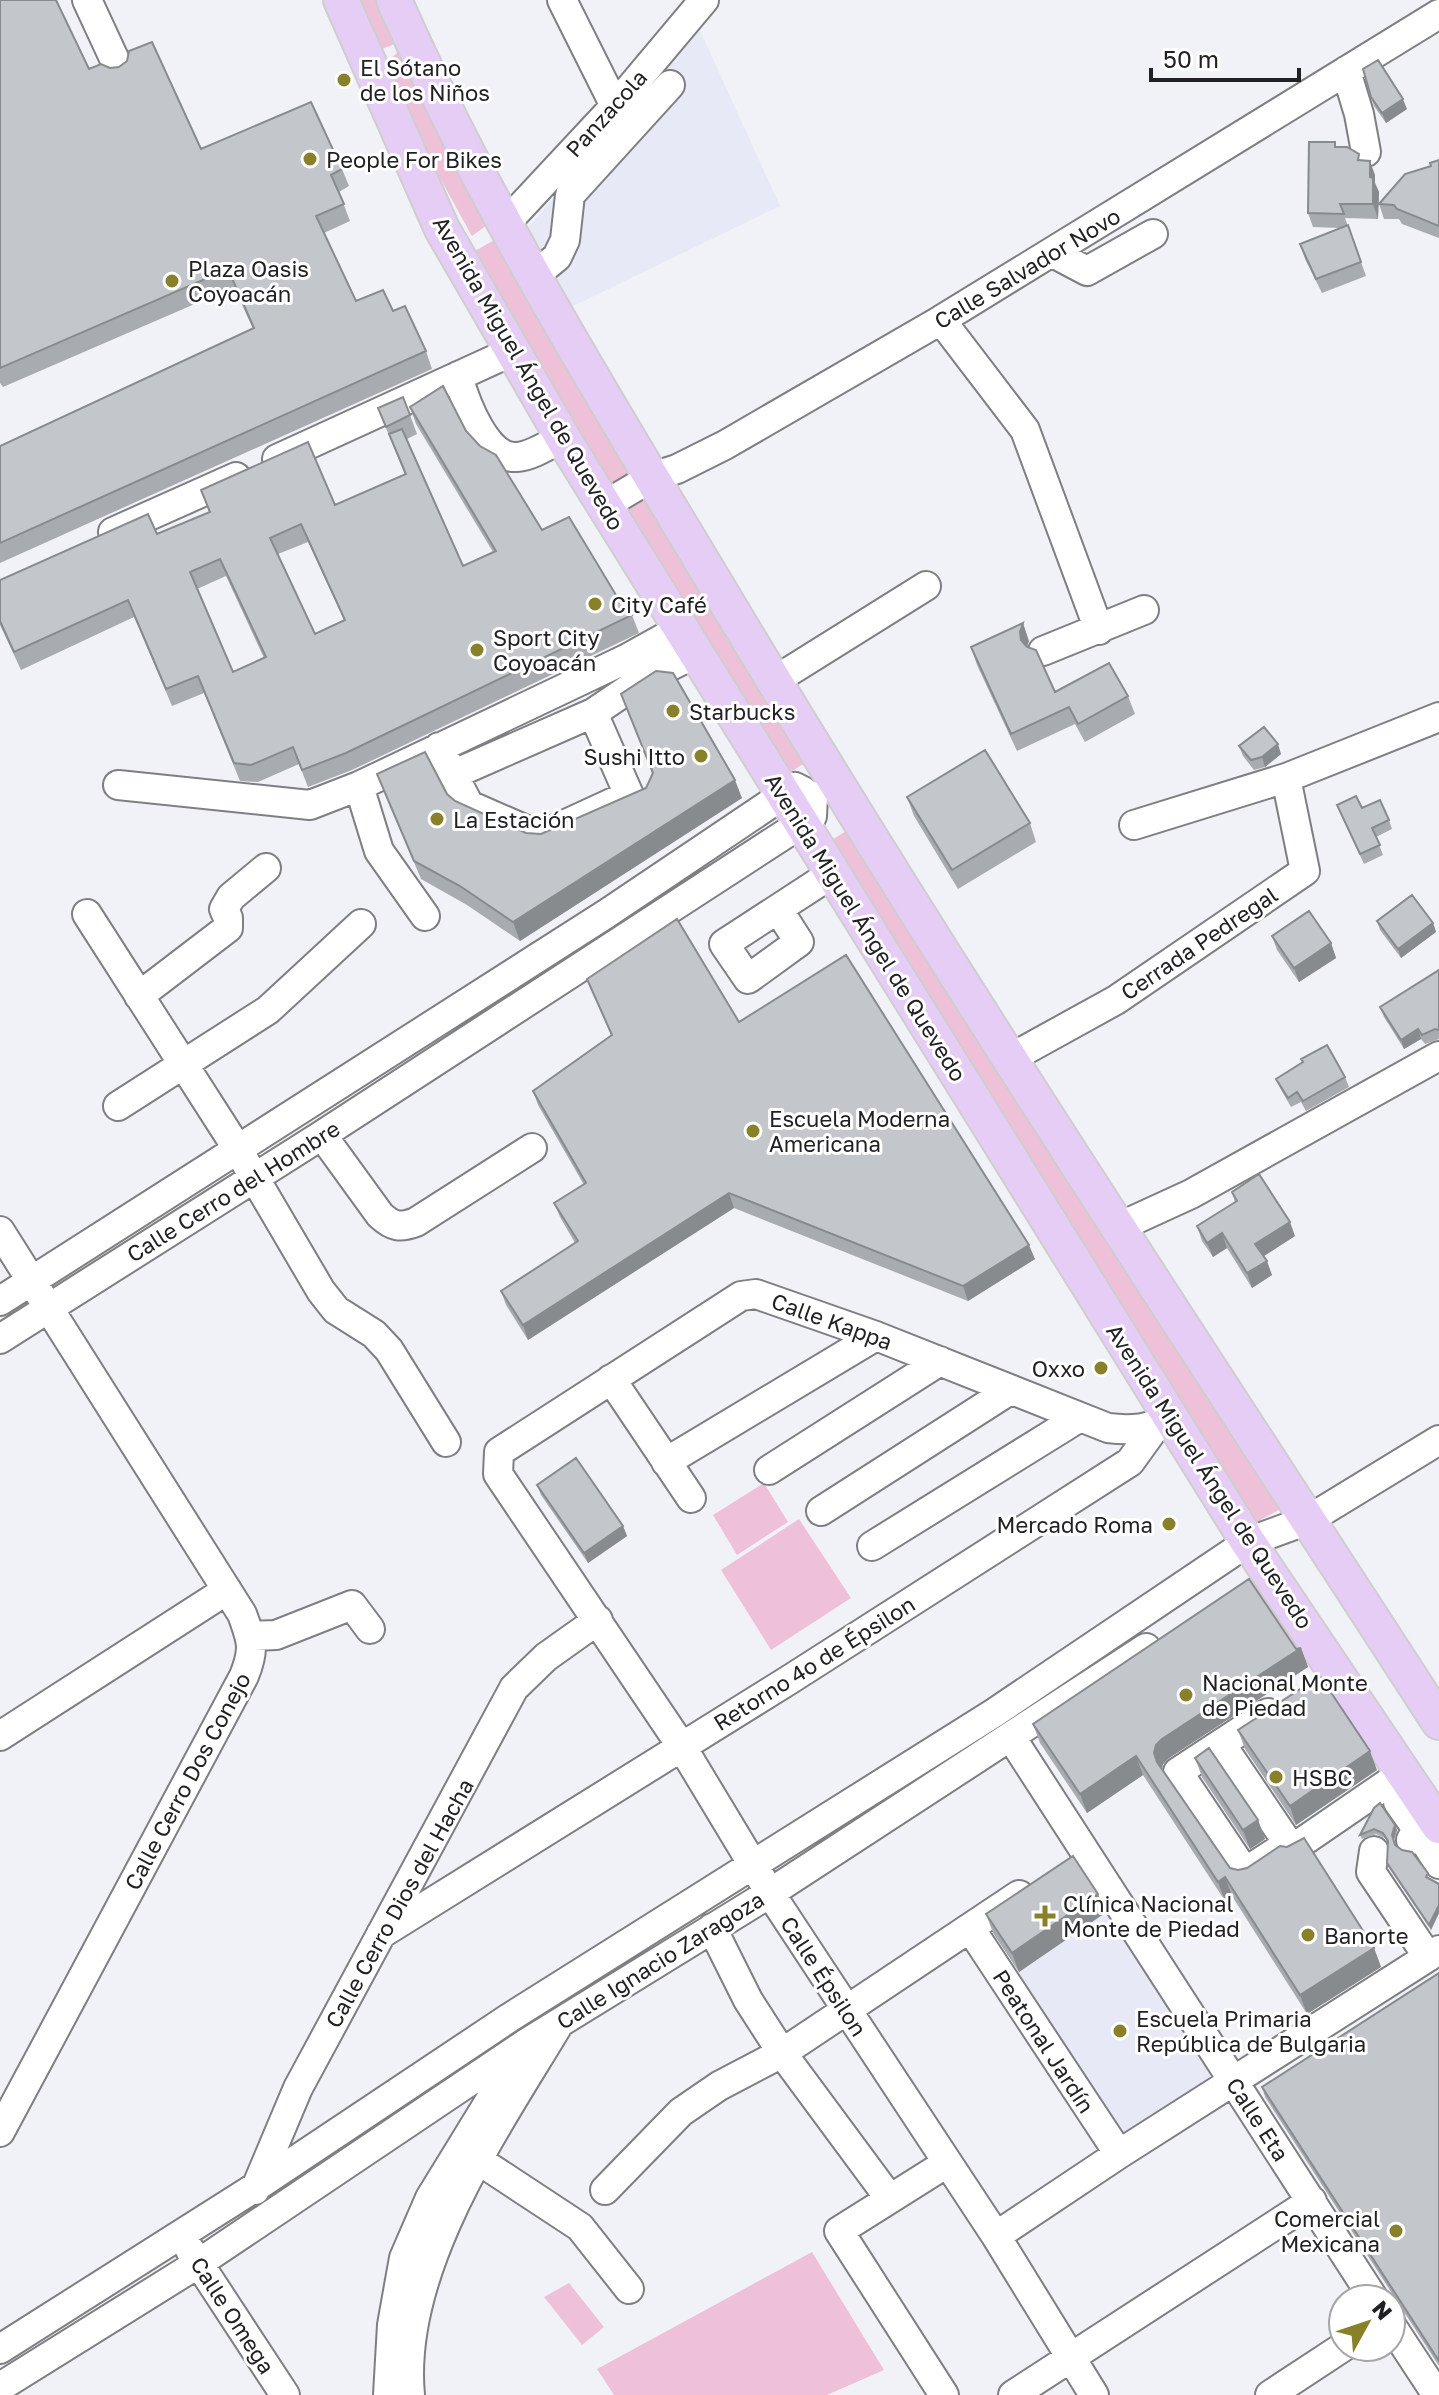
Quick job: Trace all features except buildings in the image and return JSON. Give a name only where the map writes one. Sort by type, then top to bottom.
[{"type":"main road","name":"Avenida Miguel Ángel de Quevedo","points":[[341,0],[442,229],[563,437],[688,641],[1009,1059],[1439,1722]]},
{"type":"main road","name":"Avenida Miguel Ángel de Quevedo","points":[[394,0],[433,87],[505,224],[774,681],[833,873],[1252,1566],[1322,1678],[1400,1792],[1426,1845]]},
{"type":"street","points":[[87,0],[119,69]]},
{"type":"street","points":[[562,0],[615,106]]},
{"type":"street","name":"Panzacola","points":[[505,224],[615,106],[704,0]]},
{"type":"street","name":"Calle Salvador Novo","points":[[605,505],[652,477],[677,469],[725,445],[941,320],[1439,14]]},
{"type":"street","points":[[1346,71],[1366,152]]},
{"type":"street","points":[[535,275],[557,257],[565,240],[570,195],[670,85]]},
{"type":"street","points":[[1053,253],[1087,271],[1153,234]]},
{"type":"street","points":[[941,320],[1025,430],[1099,630]]},
{"type":"street","points":[[85,544],[513,351]]},
{"type":"street","points":[[458,376],[471,412],[492,447],[502,456],[519,458],[563,437]]},
{"type":"street","points":[[774,681],[926,586]]},
{"type":"street","points":[[1043,651],[1144,610]]},
{"type":"street","points":[[452,775],[593,713],[639,682],[688,641]]},
{"type":"street","points":[[118,785],[310,805],[359,786],[626,659],[688,641]]},
{"type":"street","points":[[439,747],[469,805],[540,836],[629,795],[593,713]]},
{"type":"street","points":[[1134,825],[1286,778],[1439,717]]},
{"type":"street","name":"Cerrada Pedregal","points":[[1009,1059],[1116,1000],[1305,871],[1286,778]]},
{"type":"street","points":[[359,786],[379,851],[425,916]]},
{"type":"street","name":"Calle Cerro del Hombre","points":[[0,1301],[606,914],[809,798]]},
{"type":"street","name":"Calle Cerro del Hombre","points":[[0,1339],[466,1041],[809,798]]},
{"type":"street","points":[[139,996],[228,928],[224,909],[231,897],[266,868]]},
{"type":"street","points":[[778,909],[833,873]]},
{"type":"street","points":[[87,914],[237,1148],[321,1291],[336,1310],[374,1334],[389,1350],[446,1442]]},
{"type":"street","points":[[118,1106],[268,1010],[361,924]]},
{"type":"street","points":[[448,1013],[466,1041]]},
{"type":"street","points":[[1119,1227],[1191,1194],[1439,1056]]},
{"type":"street","points":[[322,1135],[380,1215],[390,1225],[403,1227],[416,1222],[532,1148]]},
{"type":"street","points":[[0,1231],[242,1614],[251,1636],[276,1635],[352,1605],[370,1629]]},
{"type":"street","name":"Calle Kappa","points":[[517,1440],[741,1296],[756,1294],[876,1336],[1108,1428],[1132,1431],[1164,1422]]},
{"type":"street","points":[[666,1462],[876,1336]]},
{"type":"street","points":[[769,1470],[940,1361]]},
{"type":"street","points":[[611,1379],[691,1498]]},
{"type":"street","points":[[821,1511],[1010,1390]]},
{"type":"street","points":[[872,1546],[1080,1417]]},
{"type":"street","name":"Retorno 4o de Épsilon","points":[[381,1934],[1130,1462],[1164,1422]]},
{"type":"street","name":"Calle Épsilon","points":[[517,1440],[499,1452],[498,1474],[682,1747],[770,1893],[996,2236],[1094,2395]]},
{"type":"street","name":"Calle Ignacio Zaragoza","points":[[0,2349],[181,2236],[509,2018],[994,1713],[1252,1566],[1308,1520],[1439,1440]]},
{"type":"street","points":[[0,1736],[227,1590]]},
{"type":"street","name":"Calle Cerro Dios del Hacha","points":[[254,2188],[298,2088],[514,1688],[546,1657],[598,1620]]},
{"type":"street","name":"Calle Cerro Dos Conejo","points":[[0,2132],[244,1676],[253,1654],[251,1636]]},
{"type":"street","name":"Calle Ignacio Zaragoza","points":[[0,2387],[199,2263],[525,2044],[770,1893],[1165,1636]]},
{"type":"street","points":[[1285,1702],[1178,1772],[1245,1872],[1288,1844]]},
{"type":"street","name":"Calle Eta","points":[[1011,1737],[1364,2283]]},
{"type":"street","points":[[1221,1744],[1292,1849],[1400,1792]]},
{"type":"street","points":[[605,2190],[681,2112],[719,2086],[782,2053],[1085,1851]]},
{"type":"street","points":[[996,2236],[1234,2081],[1426,1943],[1394,1894],[1371,1872],[1374,1851]]},
{"type":"street","points":[[712,1928],[748,2000],[782,2053],[890,2199]]},
{"type":"street","name":"Peatonal Jardín","points":[[970,1928],[1119,2154]]},
{"type":"street","points":[[388,2395],[392,2325],[404,2258],[430,2198],[470,2154],[561,2021],[546,1996]]},
{"type":"street","points":[[410,2395],[414,2325],[427,2267],[470,2154],[525,2044],[509,2018]]},
{"type":"street","points":[[470,2154],[580,2227],[629,2289]]},
{"type":"street","points":[[944,2395],[839,2231],[947,2163]]},
{"type":"street","points":[[254,2188],[266,2218]]},
{"type":"street","points":[[1013,2395],[1312,2201]]},
{"type":"street","name":"Calle Omega","points":[[181,2236],[285,2395]]},
{"type":"street","points":[[1407,2349],[1437,2395]]},
{"type":"street","points":[[1270,2395],[1327,2358]]},
{"type":"shaded area","points":[[361,0],[382,0],[400,42],[382,49]]},
{"type":"shaded area","points":[[698,26],[780,206],[567,309],[527,229]]},
{"type":"shaded area","points":[[397,53],[408,58],[490,223],[472,236],[399,94],[390,59]]},
{"type":"shaded area","points":[[496,239],[631,474],[612,488],[475,251]]},
{"type":"shaded area","points":[[641,491],[808,761],[789,773],[623,502]]},
{"type":"shaded area","points":[[851,828],[1286,1506],[1255,1523],[827,843]]},
{"type":"shaded area","points":[[764,1483],[788,1522],[737,1555],[713,1515]]},
{"type":"shaded area","points":[[799,1519],[851,1598],[771,1650],[721,1570]]},
{"type":"shaded area","name":"Escuela Primaria República de Bulgaria","points":[[1119,1904],[1234,2081],[1119,2154],[1005,1981]]},
{"type":"shaded area","points":[[812,2252],[884,2370],[827,2395],[614,2395],[597,2369]]},
{"type":"shaded area","points":[[569,2283],[604,2327],[582,2345],[544,2297]]},
{"type":"place","name":"El Sótano de los Niños","points":[[344,80]]},
{"type":"place","name":"People For Bikes","points":[[310,159]]},
{"type":"place","name":"Plaza Oasis Coyoacán","points":[[172,281]]},
{"type":"place","name":"City Café","points":[[595,604]]},
{"type":"place","name":"Sport City Coyoacán","points":[[477,650]]},
{"type":"place","name":"Starbucks","points":[[673,711]]},
{"type":"place","name":"Sushi Itto","points":[[701,756]]},
{"type":"place","name":"La Estación","points":[[437,819]]},
{"type":"place","name":"Escuela Moderna Americana","points":[[753,1131]]},
{"type":"place","name":"Oxxo","points":[[1101,1368]]},
{"type":"place","name":"Mercado Roma","points":[[1169,1524]]},
{"type":"place","name":"Nacional Monte de Piedad","points":[[1186,1695]]},
{"type":"place","name":"HSBC","points":[[1276,1777]]},
{"type":"place","name":"Clínica Nacional Monte de Piedad","points":[[1045,1916]]},
{"type":"place","name":"Banorte","points":[[1308,1935]]},
{"type":"place","name":"Escuela Primaria República de Bulgaria","points":[[1120,2031]]},
{"type":"place","name":"Comercial Mexicana","points":[[1396,2231]]}]
